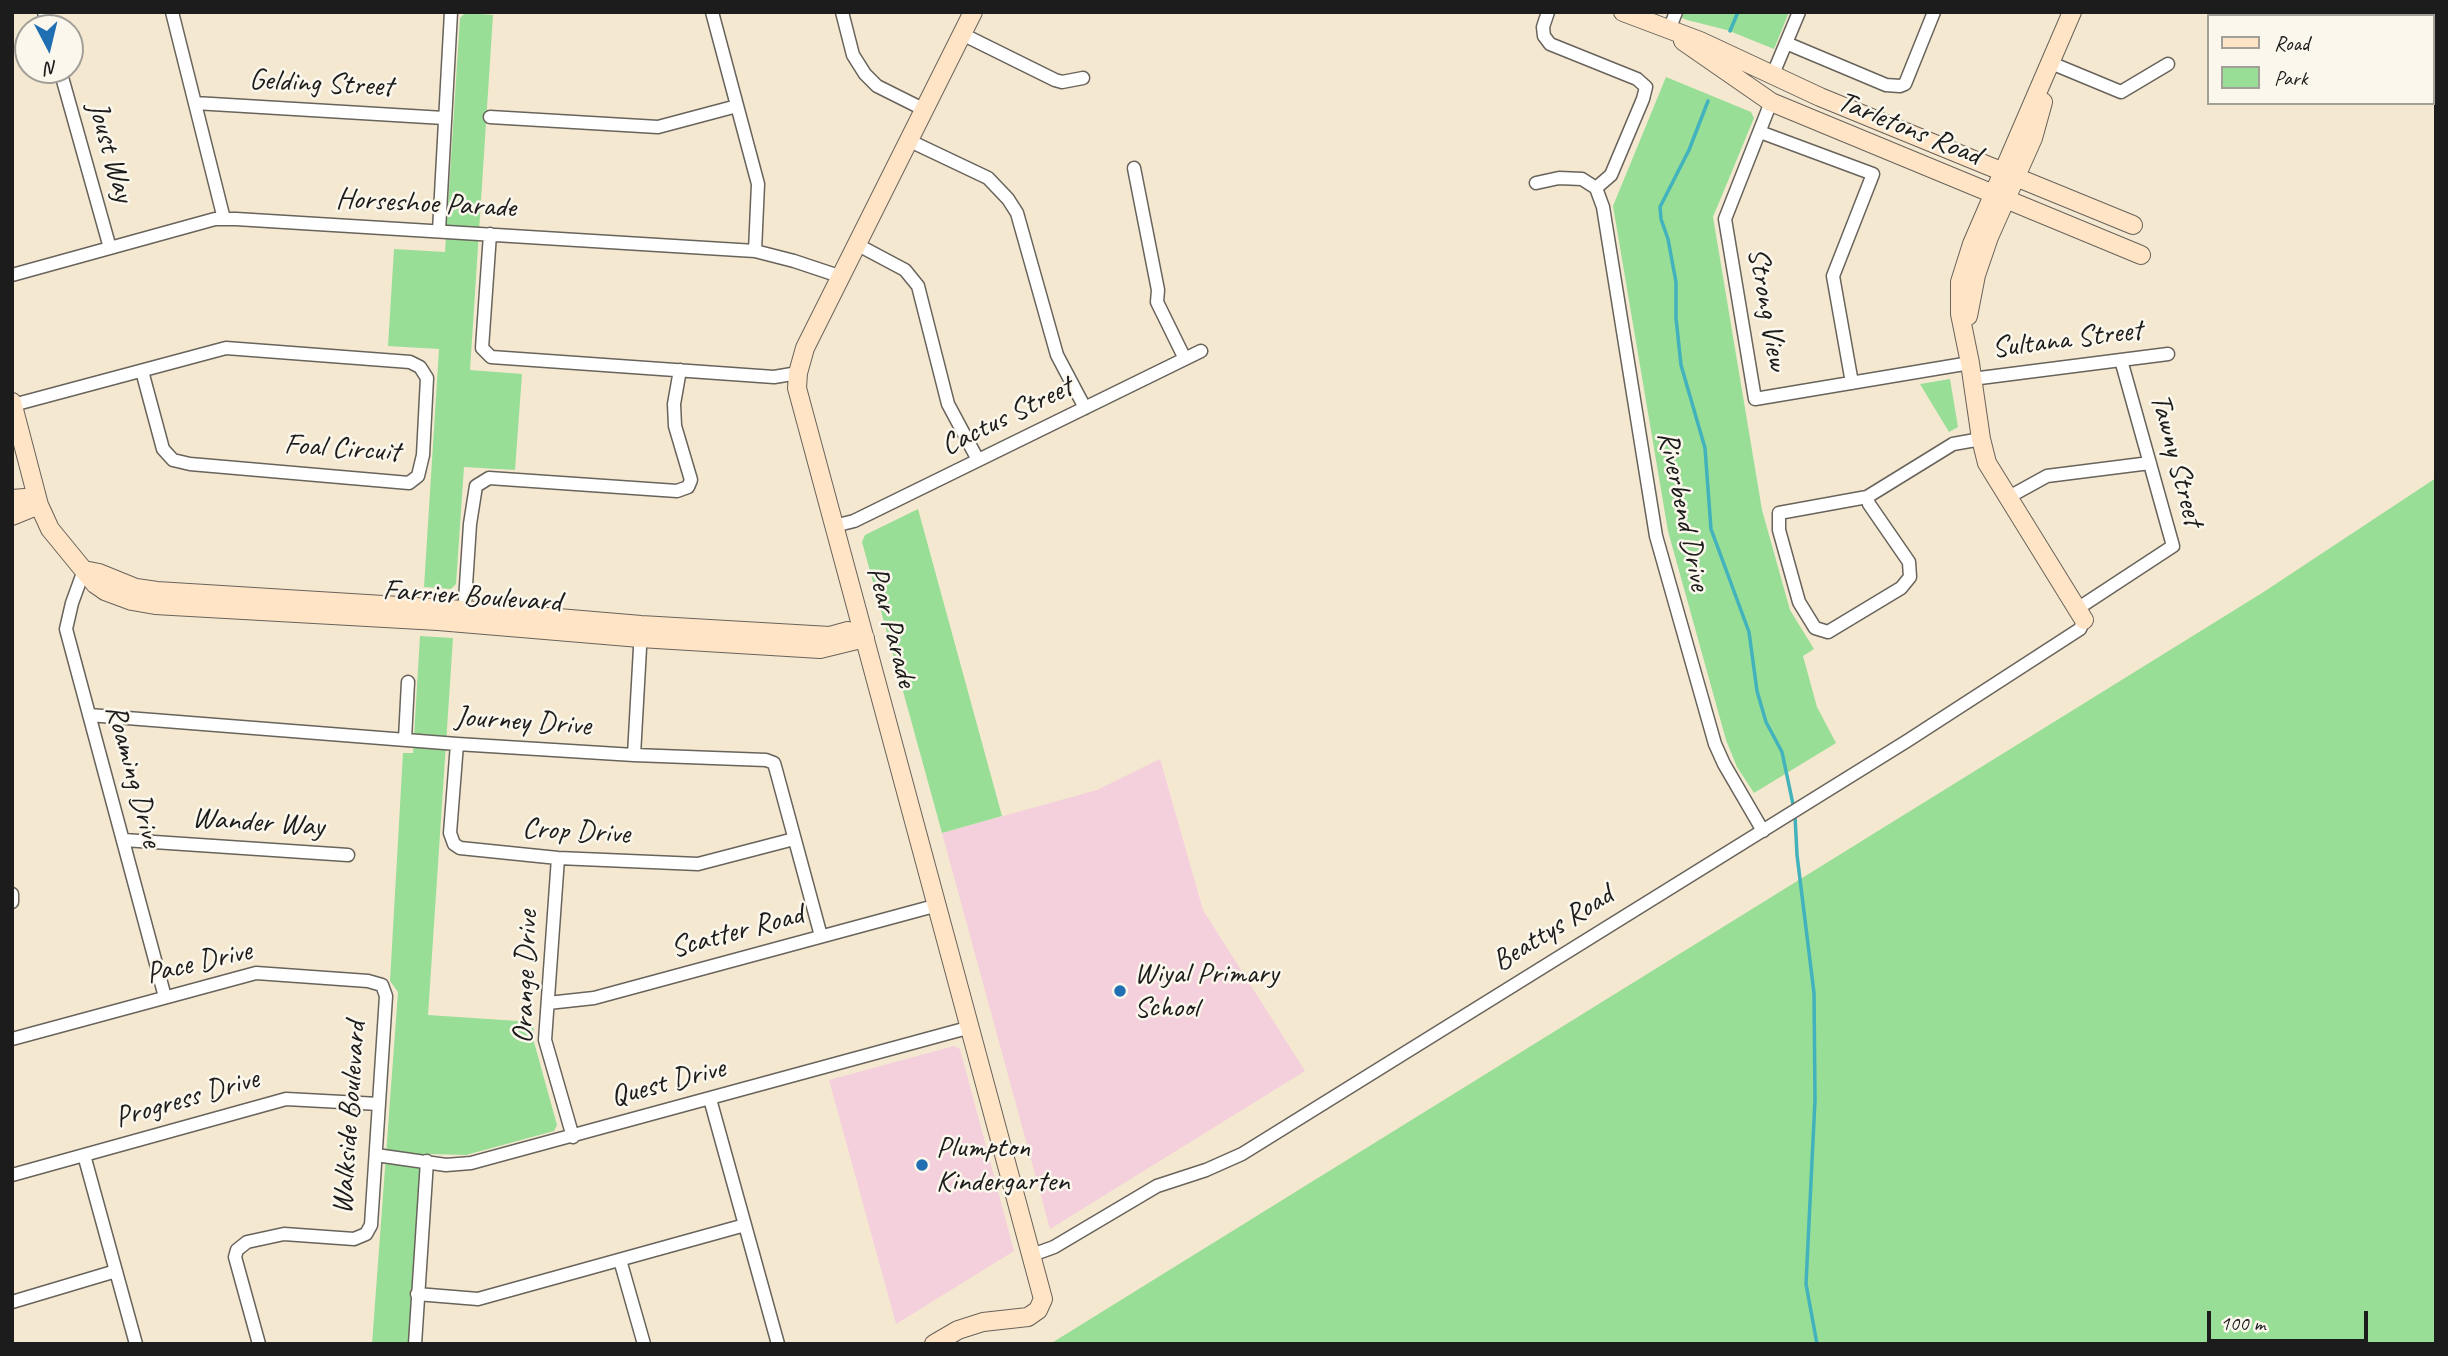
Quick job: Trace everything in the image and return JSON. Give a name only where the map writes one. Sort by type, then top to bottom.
[{"type":"street","points":[[172,12],[224,219]]},
{"type":"street","points":[[439,231],[451,12]]},
{"type":"street","points":[[712,12],[758,184],[755,251]]},
{"type":"street","points":[[842,12],[853,55],[865,74],[877,86],[925,110]]},
{"type":"street","name":"Pear Parade","points":[[934,1344],[958,1330],[983,1322],[1028,1317],[1038,1310],[1043,1299],[797,388],[805,348],[974,12]]},
{"type":"street","points":[[1536,183],[1559,178],[1582,179],[1596,188],[1611,175],[1646,87],[1637,79],[1550,44],[1544,37],[1543,27],[1548,12]]},
{"type":"street","name":"Tarletons Road","points":[[1623,12],[1700,41],[1773,74],[2005,185],[2141,255]]},
{"type":"street","points":[[1669,30],[1676,12]]},
{"type":"street","points":[[1773,74],[1799,12]]},
{"type":"street","points":[[1786,43],[1886,85],[1900,86],[1905,84],[1934,12]]},
{"type":"street","points":[[2072,12],[2051,63],[2033,138],[1972,244],[1960,282],[1960,314],[1987,463],[2080,614]]},
{"type":"street","name":"Tarletons Road","points":[[1669,30],[1771,103],[2005,185],[2133,225]]},
{"type":"street","points":[[962,34],[1055,80],[1062,82],[1083,78]]},
{"type":"street","points":[[2051,63],[2121,92],[2168,64]]},
{"type":"street","name":"Joust Way","points":[[64,84],[110,248]]},
{"type":"street","name":"Gelding Street","points":[[195,103],[444,118]]},
{"type":"street","name":"Strong View","points":[[1771,103],[1725,219],[1755,399],[1852,383],[1971,371]]},
{"type":"street","points":[[490,117],[657,127],[737,106]]},
{"type":"street","points":[[1760,132],[1873,174],[1833,276],[1852,383]]},
{"type":"street","points":[[910,141],[988,178],[1008,199],[1017,214],[1057,355],[1085,408]]},
{"type":"street","points":[[1134,168],[1158,290],[1157,302],[1185,359]]},
{"type":"street","name":"Riverbend Drive","points":[[1596,188],[1603,207],[1656,536],[1715,744],[1763,831]]},
{"type":"street","name":"Horseshoe Parade","points":[[12,275],[215,219],[224,219],[755,251],[839,276]]},
{"type":"street","points":[[490,234],[482,348],[491,357],[774,377],[798,373]]},
{"type":"street","points":[[858,245],[905,270],[918,286],[948,404],[978,460]]},
{"type":"street","name":"Foal Circuit","points":[[13,404],[226,348],[410,362],[420,367],[427,378],[423,455],[418,476],[409,483],[190,464],[173,460],[163,449],[142,371]]},
{"type":"street","name":"Cactus Street","points":[[834,526],[854,521],[1201,351]]},
{"type":"street","name":"Sultana Street","points":[[1971,371],[2168,354]]},
{"type":"street","name":"Tawny Street","points":[[2080,614],[2173,546],[2122,359]]},
{"type":"street","points":[[464,616],[470,524],[476,486],[489,478],[677,491],[688,487],[691,480],[675,426],[674,404],[680,370]]},
{"type":"street","points":[[13,404],[38,501],[50,528],[84,570]]},
{"type":"street","points":[[1867,497],[1869,504],[1909,562],[1910,577],[1901,588],[1828,632],[1815,628],[1799,602],[1779,530],[1779,513],[1867,497],[1953,444],[1981,439]]},
{"type":"street","points":[[2007,498],[2047,476],[2150,463]]},
{"type":"street","points":[[12,499],[38,501]]},
{"type":"street","points":[[12,516],[38,501]]},
{"type":"street","name":"Farrier Boulevard","points":[[84,570],[136,588],[157,591],[641,632],[830,636],[864,632]]},
{"type":"street","name":"Roaming Drive","points":[[84,570],[66,629],[164,997]]},
{"type":"street","name":"Beattys Road","points":[[1032,1255],[1054,1247],[1157,1186],[1206,1170],[1242,1154],[1763,831],[2080,629],[2080,614]]},
{"type":"street","points":[[634,755],[641,632]]},
{"type":"street","points":[[404,739],[408,682]]},
{"type":"street","name":"Journey Drive","points":[[89,715],[457,744],[766,760],[774,763],[821,936]]},
{"type":"street","name":"Crop Drive","points":[[457,744],[450,833],[454,844],[467,850],[558,858],[698,864],[794,839]]},
{"type":"street","name":"Wander Way","points":[[124,840],[348,855]]},
{"type":"street","name":"Orange Drive","points":[[558,858],[546,1048],[573,1137]]},
{"type":"street","points":[[12,894],[12,902]]},
{"type":"street","name":"Scatter Road","points":[[548,1003],[594,998],[938,905]]},
{"type":"street","name":"Pace Drive","points":[[12,1039],[256,973],[368,981],[382,985]]},
{"type":"street","name":"Walkside Boulevard","points":[[259,1344],[235,1257],[237,1250],[247,1242],[284,1234],[354,1239],[366,1234],[371,1225],[386,996],[382,985]]},
{"type":"street","name":"Quest Drive","points":[[376,1155],[446,1165],[471,1163],[971,1027]]},
{"type":"street","name":"Progress Drive","points":[[12,1175],[286,1099],[379,1104]]},
{"type":"street","points":[[710,1099],[778,1344]]},
{"type":"street","points":[[84,1155],[136,1344]]},
{"type":"street","points":[[415,1344],[427,1161]]},
{"type":"street","points":[[417,1294],[478,1299],[745,1225]]},
{"type":"street","points":[[620,1260],[644,1344]]},
{"type":"street","points":[[12,1302],[116,1271]]},
{"type":"shaded area","name":"Wiyal Primary School","points":[[1160,759],[1203,910],[1305,1071],[1050,1229],[942,833],[1097,790]]},
{"type":"shaded area","name":"Plumpton Kindergarten","points":[[954,1046],[960,1049],[1014,1251],[896,1324],[829,1080]]},
{"type":"green space","points":[[1684,12],[1789,12],[1774,49],[1727,30],[1682,18]]},
{"type":"green space","points":[[465,13],[493,15],[470,370],[522,374],[515,470],[464,467],[456,584],[451,589],[424,587],[439,349],[388,346],[394,249],[445,252],[460,18]]},
{"type":"green space","points":[[1666,77],[1751,112],[1754,118],[1713,217],[1762,510],[1790,610],[1814,649],[1803,656],[1817,707],[1836,743],[1754,793],[1737,767],[1726,740],[1668,531],[1613,206]]},
{"type":"green space","points":[[1950,379],[1958,427],[1949,432],[1920,384]]},
{"type":"green space","points":[[2436,478],[2436,1344],[1050,1344],[2262,593]]},
{"type":"green space","points":[[918,509],[1002,816],[942,833],[862,542],[865,535]]},
{"type":"green space","points":[[420,636],[453,638],[428,1015],[533,1022],[534,1042],[557,1125],[554,1131],[466,1155],[428,1154],[415,1344],[372,1344],[398,992],[390,981],[403,753],[413,753]]},
{"type":"waterway","points":[[1730,31],[1738,12]]},
{"type":"waterway","points":[[1708,101],[1689,150],[1660,207],[1661,219],[1668,239],[1676,282],[1676,318],[1681,365],[1705,448],[1711,529],[1749,632],[1757,691],[1766,722],[1782,752],[1794,809]]},
{"type":"waterway","points":[[1795,816],[1797,855],[1814,993],[1815,1100],[1806,1284],[1817,1344]]},
{"type":"place","name":"Wiyal Primary School","points":[[1120,991]]},
{"type":"place","name":"Plumpton Kindergarten","points":[[922,1165]]}]
